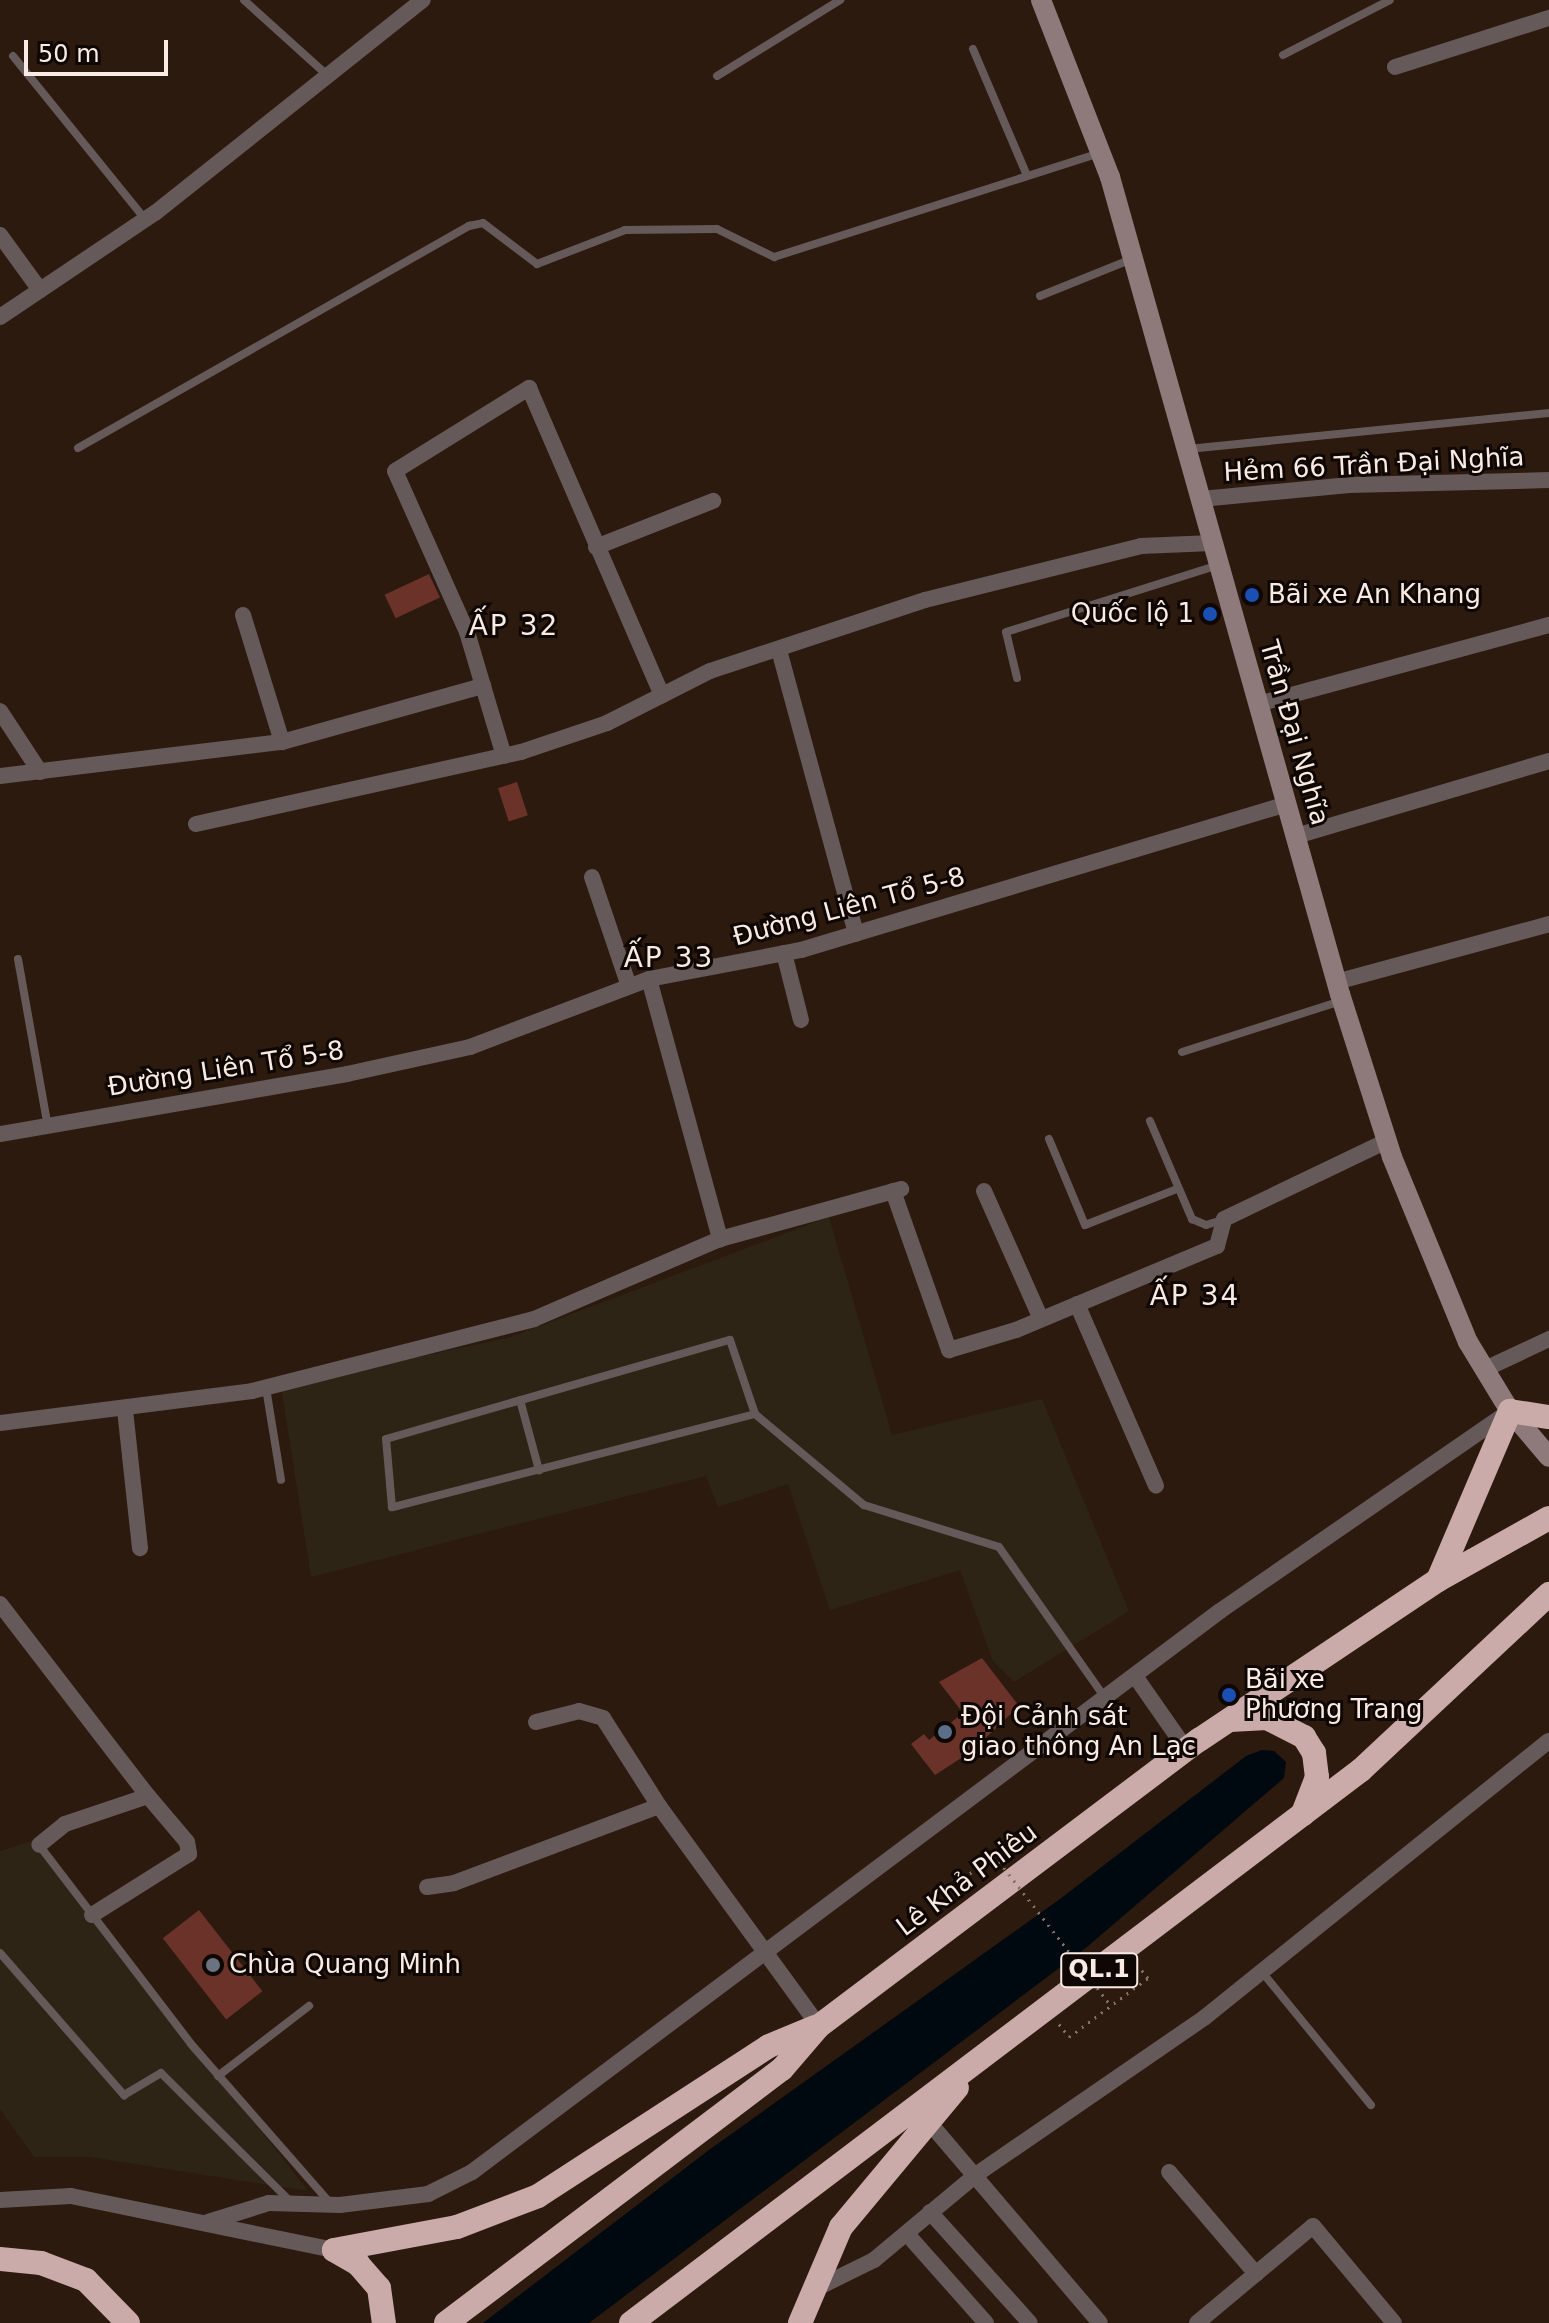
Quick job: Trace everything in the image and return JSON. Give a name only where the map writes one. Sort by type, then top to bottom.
[{"type":"highway","points":[[1438,1580],[1510,1411],[1549,1417]]},
{"type":"highway","name":"Lê Khả Phiêu","points":[[446,2323],[782,2069],[819,2026],[1186,1749],[1438,1580],[1549,1518]]},
{"type":"highway","name":"QL.1","points":[[631,2323],[1302,1816],[1371,1761],[1549,1594]]},
{"type":"highway","points":[[1227,1721],[1267,1718],[1304,1737],[1314,1753],[1317,1777],[1302,1816]]},
{"type":"highway","points":[[334,2250],[457,2227],[538,2196],[769,2046],[819,2026]]},
{"type":"highway","points":[[800,2323],[841,2227],[990,2051]]},
{"type":"highway","points":[[334,2250],[358,2264],[379,2288],[384,2323]]},
{"type":"highway","points":[[0,2259],[41,2263],[86,2280],[128,2323]]},
{"type":"main road","name":"Trần Đại Nghĩa","points":[[1041,0],[1101,153],[1133,258],[1339,991],[1387,1141],[1468,1342],[1510,1411],[1549,1457]]},
{"type":"street","points":[[0,317],[145,219],[423,0]]},
{"type":"street","points":[[1395,67],[1549,18]]},
{"type":"street","points":[[0,235],[40,290]]},
{"type":"street","points":[[504,756],[467,632],[395,471],[529,388],[662,695]]},
{"type":"street","name":"Hẻm 66 Trần Đại Nghĩa","points":[[1201,499],[1349,485],[1549,480]]},
{"type":"street","points":[[596,547],[713,501]]},
{"type":"street","points":[[196,824],[504,756],[607,723],[710,671],[925,600],[1141,546],[1213,543]]},
{"type":"street","points":[[243,615],[282,742]]},
{"type":"street","points":[[1258,704],[1549,625]]},
{"type":"street","points":[[779,650],[856,934]]},
{"type":"street","points":[[0,776],[282,742],[483,686]]},
{"type":"street","points":[[0,711],[40,772]]},
{"type":"street","points":[[1296,836],[1549,761]]},
{"type":"street","name":"Đường Liên Tổ 5-8","points":[[0,1134],[47,1122],[332,1077],[470,1047],[649,979],[784,953],[856,934],[1287,804]]},
{"type":"street","points":[[592,877],[629,986]]},
{"type":"street","points":[[1339,991],[1549,924]]},
{"type":"street","points":[[784,953],[801,1020]]},
{"type":"street","points":[[649,979],[720,1239]]},
{"type":"street","points":[[0,1423],[125,1410],[266,1387],[534,1319],[720,1239],[897,1190],[949,1350],[1041,1319],[1217,1246],[1224,1219],[1387,1141]]},
{"type":"street","points":[[984,1191],[1041,1319]]},
{"type":"street","points":[[1077,1304],[1156,1486]]},
{"type":"street","points":[[1485,1369],[1549,1339]]},
{"type":"street","points":[[125,1410],[140,1548]]},
{"type":"street","points":[[208,2222],[269,2203],[331,2204],[428,2194],[447,2187],[500,2153],[1367,1505],[1510,1411]]},
{"type":"street","points":[[0,1604],[187,1842],[189,1854],[92,1915]]},
{"type":"street","points":[[1135,1676],[1186,1749]]},
{"type":"street","points":[[536,1722],[579,1711],[603,1718],[659,1806],[819,2026]]},
{"type":"street","points":[[815,2289],[874,2260],[977,2174],[1204,2018],[1549,1741]]},
{"type":"street","points":[[39,1845],[65,1824],[148,1796]]},
{"type":"street","points":[[427,1887],[454,1883],[659,1806]]},
{"type":"street","points":[[928,2121],[977,2174],[1100,2323]]},
{"type":"street","points":[[1169,2172],[1256,2274]]},
{"type":"street","points":[[0,2200],[71,2196],[334,2250]]},
{"type":"street","points":[[930,2212],[1030,2323]]},
{"type":"street","points":[[1197,2323],[1313,2226],[1394,2323]]},
{"type":"street","points":[[907,2234],[986,2323]]},
{"type":"lane","points":[[244,0],[326,74]]},
{"type":"lane","points":[[717,76],[840,0]]},
{"type":"lane","points":[[1283,55],[1390,0]]},
{"type":"lane","points":[[973,49],[1026,173]]},
{"type":"lane","points":[[13,56],[145,219]]},
{"type":"lane","points":[[78,448],[469,226],[483,223],[537,264],[625,230],[717,229],[774,257],[1026,173],[1101,153]]},
{"type":"lane","points":[[1040,296],[1133,258]]},
{"type":"lane","points":[[1187,449],[1549,413]]},
{"type":"lane","points":[[1017,678],[1006,632],[1219,564]]},
{"type":"lane","points":[[18,959],[47,1122]]},
{"type":"lane","points":[[1182,1052],[1339,991]]},
{"type":"lane","points":[[1150,1121],[1177,1189],[1196,1222],[1224,1219]]},
{"type":"lane","points":[[1049,1139],[1085,1225],[1177,1189]]},
{"type":"lane","points":[[755,1414],[392,1507],[386,1439],[730,1340],[755,1414],[864,1505],[999,1547],[1105,1698]]},
{"type":"lane","points":[[266,1387],[281,1480]]},
{"type":"lane","points":[[520,1400],[539,1470]]},
{"type":"lane","points":[[39,1845],[218,2076],[331,2204]]},
{"type":"lane","points":[[0,1953],[124,2095],[161,2073],[290,2202]]},
{"type":"lane","points":[[1262,1972],[1371,2105]]},
{"type":"lane","points":[[218,2076],[309,2006]]},
{"type":"path","points":[[976,1907],[957,1883],[994,1855],[1031,1828],[1050,1852]]},
{"type":"path","points":[[994,1855],[1111,2006]]},
{"type":"path","points":[[1046,2009],[1069,2037],[1111,2006],[1148,1978],[1124,1951]]},
{"type":"shaded area","points":[[829,1217],[892,1435],[1042,1399],[1129,1611],[1014,1682],[993,1661],[960,1570],[830,1610],[788,1484],[718,1507],[706,1476],[311,1577],[281,1386],[508,1338]]},
{"type":"shaded area","points":[[1262,1750],[1274,1751],[1286,1762],[1284,1778],[1087,1947],[589,2323],[483,2323],[709,2150],[1060,1899],[1246,1756]]},
{"type":"shaded area","points":[[35,1840],[308,2191],[90,2157],[34,2157],[0,2109],[0,1851]]},
{"type":"building","points":[[429,574],[440,598],[396,618],[385,595]]},
{"type":"building","points":[[517,782],[528,815],[509,821],[498,788]]},
{"type":"building","points":[[982,1658],[1019,1706],[972,1751],[935,1775],[911,1744],[924,1734],[929,1740],[963,1713],[939,1682]]},
{"type":"building","name":"Chùa Quang Minh","points":[[199,1910],[262,1991],[226,2019],[163,1938]]},
{"type":"place","name":"Bãi xe An Khang","points":[[1252,595]]},
{"type":"place","name":"Quốc lộ 1","points":[[1210,614]]},
{"type":"place","name":"Bãi xe Phương Trang","points":[[1229,1695]]},
{"type":"place","name":"Đội Cảnh sát giao thông An Lạc","points":[[945,1732]]},
{"type":"place","name":"Chùa Quang Minh","points":[[213,1965]]},
{"type":"district","name":"ẤP 32","points":[[514,626]]},
{"type":"district","name":"ẤP 33","points":[[669,958]]},
{"type":"district","name":"ẤP 34","points":[[1195,1296]]}]
